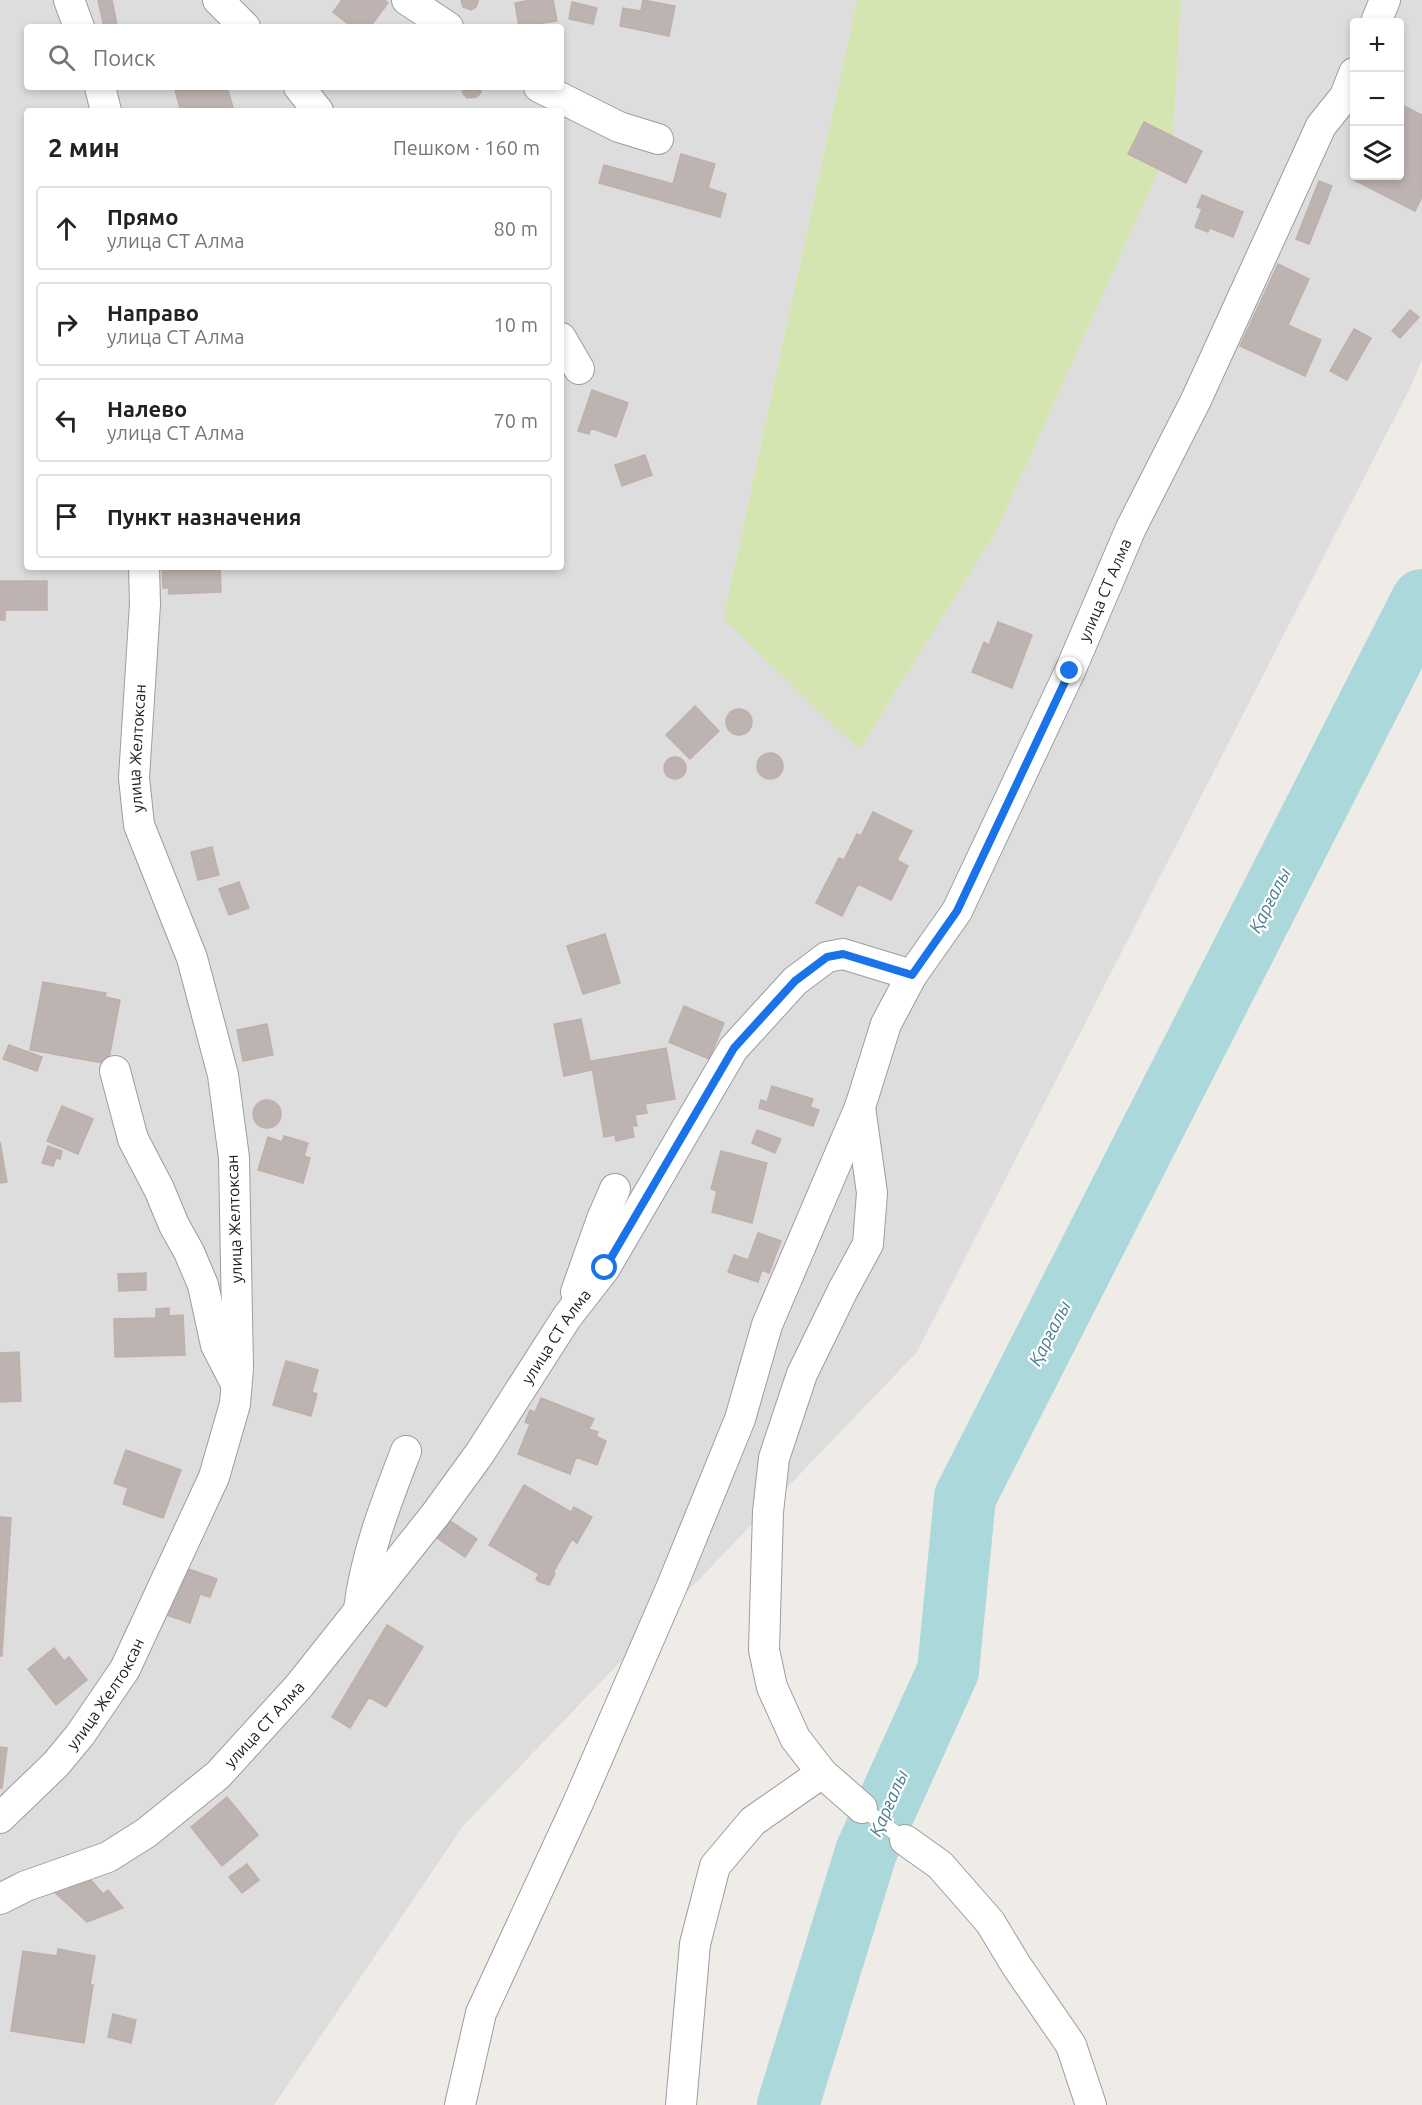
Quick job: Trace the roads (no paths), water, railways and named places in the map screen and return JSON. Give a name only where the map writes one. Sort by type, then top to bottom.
[{"type":"street","points":[[69,0],[78,24]]},
{"type":"street","points":[[218,0],[241,24]]},
{"type":"street","points":[[407,0],[443,24]]},
{"type":"street","points":[[1378,18],[1385,0]]},
{"type":"street","name":"улица СТ Алма","points":[[0,1899],[26,1886],[108,1857],[146,1833],[218,1775],[299,1686],[435,1515],[480,1453],[567,1317],[605,1268],[734,1048],[795,981],[827,957],[843,954],[912,975],[957,911],[1070,671],[1131,528],[1196,400],[1321,126],[1345,96],[1350,84]]},
{"type":"street","points":[[101,90],[105,108]]},
{"type":"street","points":[[301,90],[316,108]]},
{"type":"street","points":[[544,90],[619,127],[658,139]]},
{"type":"street","points":[[564,343],[579,369]]},
{"type":"street","name":"улица Желтоксан","points":[[0,1818],[56,1764],[80,1735],[125,1669],[214,1476],[235,1404],[237,1385],[234,1158],[223,1075],[192,958],[139,825],[134,778],[145,604],[144,570]]},
{"type":"street","points":[[460,2105],[482,2013],[578,1803],[672,1586],[740,1419],[767,1325],[860,1107],[886,1024],[912,975]]},
{"type":"street","points":[[115,1071],[133,1139],[196,1268],[203,1285],[216,1345],[237,1385]]},
{"type":"street","points":[[860,1107],[872,1193],[868,1244],[802,1374],[774,1458],[768,1512],[764,1650],[772,1687],[795,1738],[822,1773],[862,1808]]},
{"type":"street","points":[[567,1317],[615,1189]]},
{"type":"street","points":[[359,1612],[362,1584],[376,1529],[406,1451]]},
{"type":"street","points":[[681,2105],[695,1944],[715,1866],[753,1821],[822,1773]]},
{"type":"street","points":[[905,1840],[940,1865],[990,1922],[1016,1965],[1071,2045],[1092,2105]]},
{"type":"lane","points":[[862,1808],[905,1840]]},
{"type":"waterway","name":"Қарғалы","points":[[788,2105],[866,1852],[948,1671],[965,1497],[1422,600]]}]
